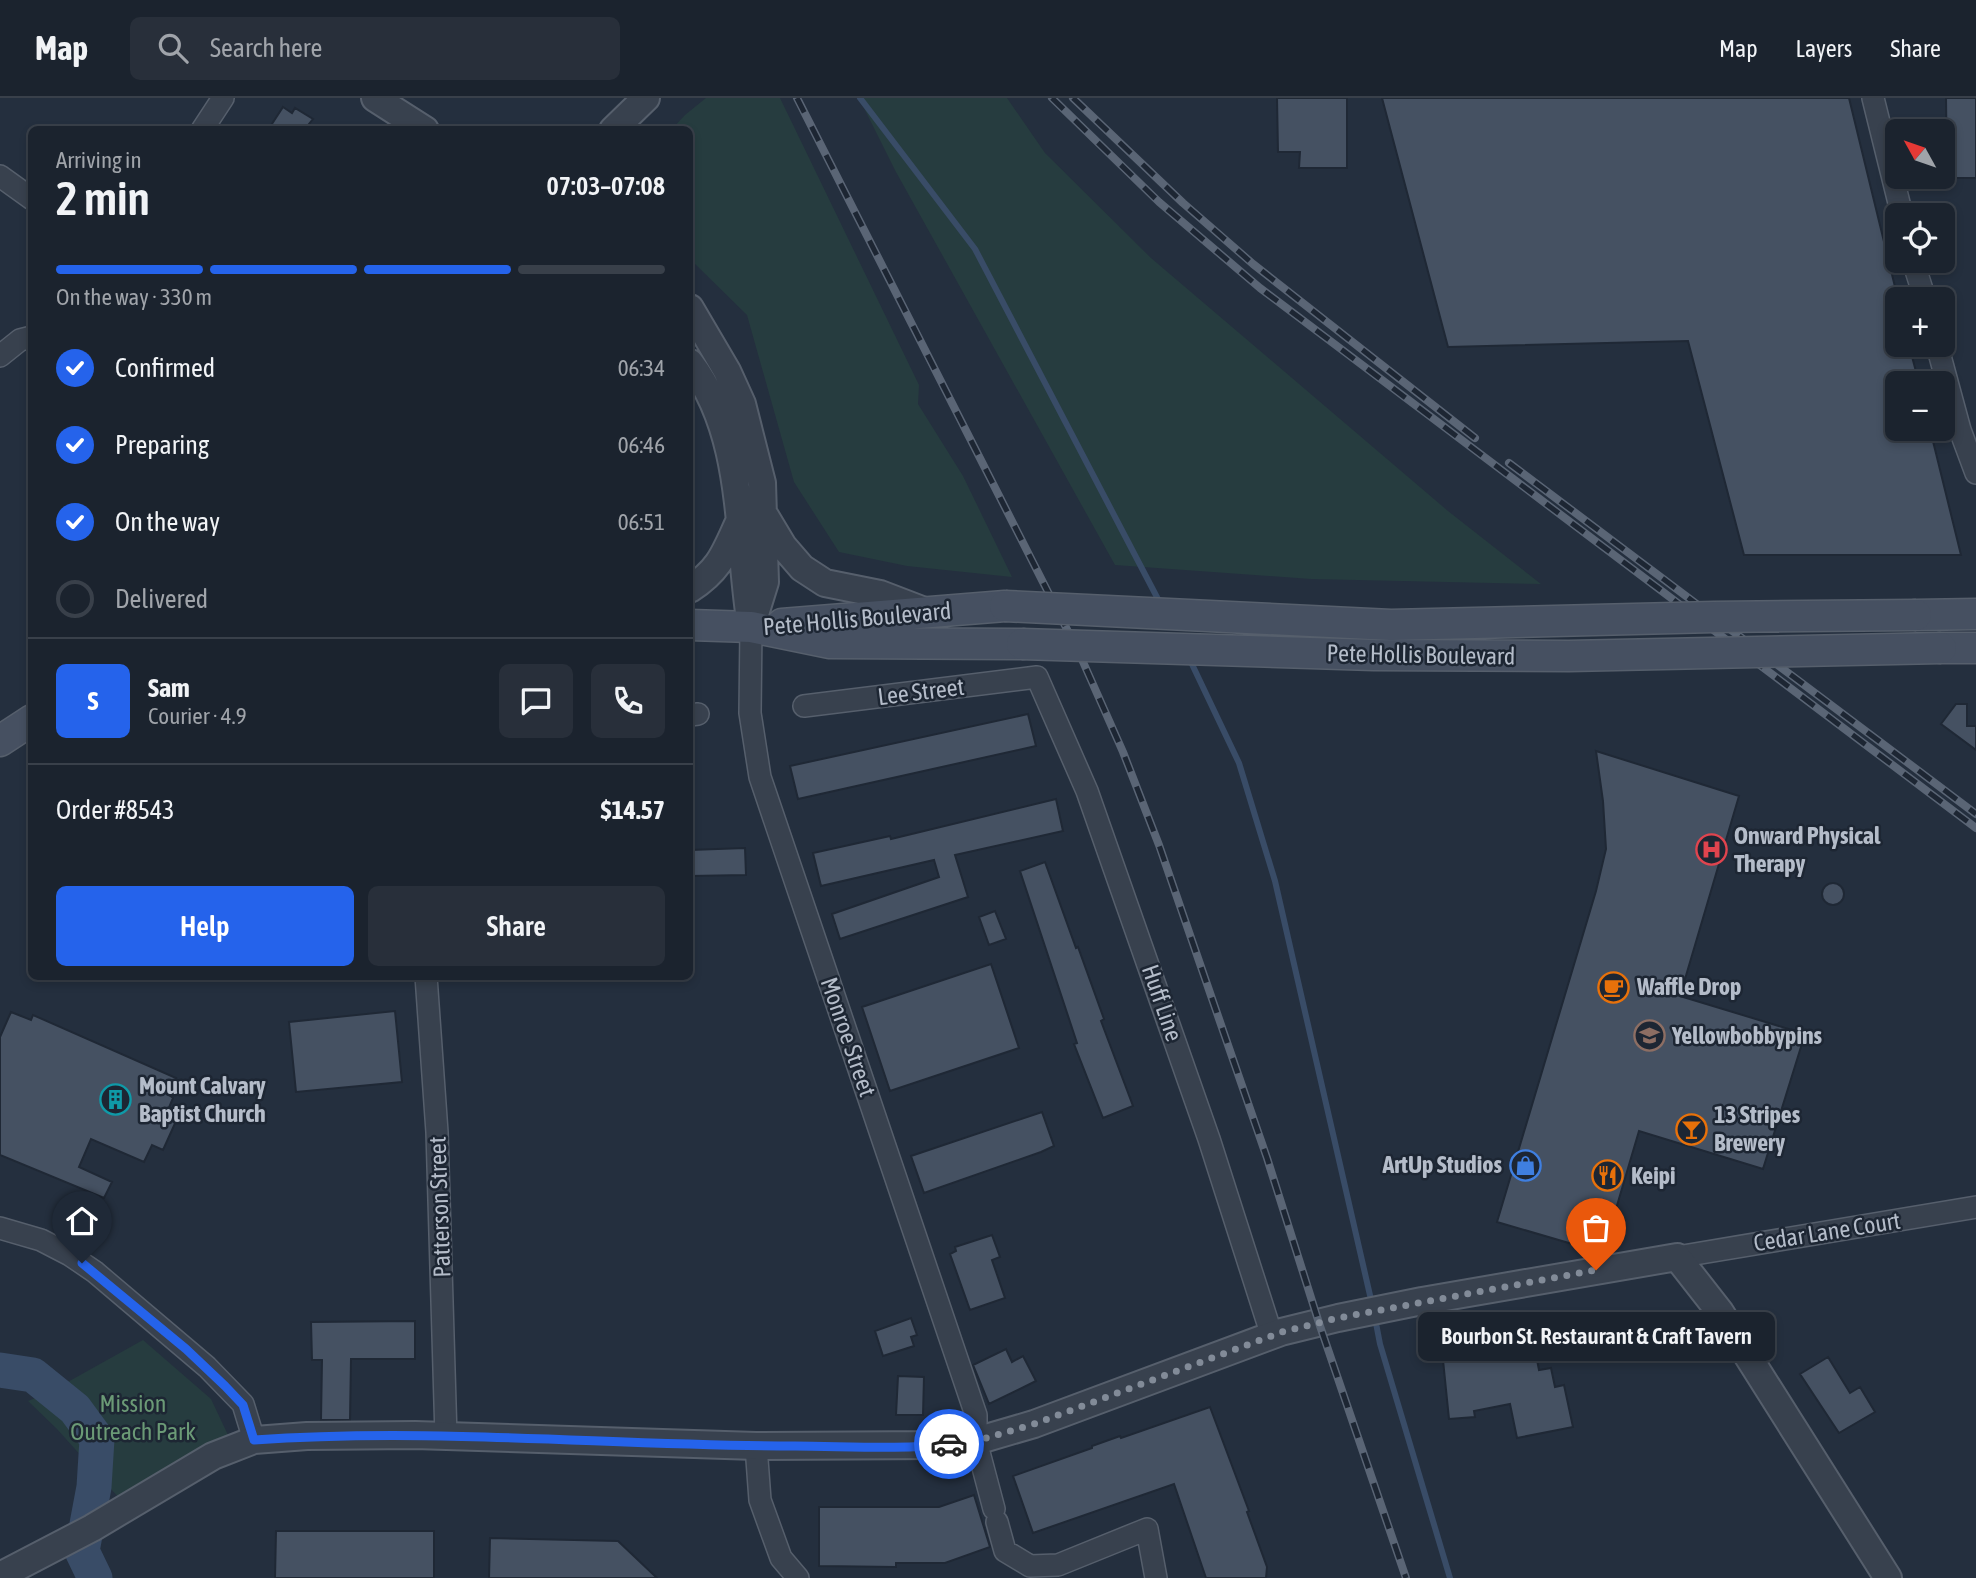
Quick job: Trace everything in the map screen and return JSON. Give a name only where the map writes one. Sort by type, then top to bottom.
[{"type":"main road","name":"Pete Hollis Boulevard","points":[[751,627],[1005,606],[1391,625],[1976,614]]},
{"type":"main road","points":[[693,625],[751,627]]},
{"type":"main road","name":"Pete Hollis Boulevard","points":[[751,627],[830,643],[1023,644],[1374,655],[1555,656],[1976,648]]},
{"type":"main road","points":[[0,741],[28,723]]},
{"type":"street","points":[[205,126],[223,98]]},
{"type":"street","points":[[375,98],[419,126]]},
{"type":"street","points":[[617,126],[646,98]]},
{"type":"street","points":[[1873,98],[1899,203]]},
{"type":"street","points":[[0,176],[28,196]]},
{"type":"street","points":[[693,313],[727,371],[742,404],[762,484],[765,582],[751,627]]},
{"type":"street","points":[[0,356],[20,340],[28,338]]},
{"type":"street","points":[[1940,357],[1960,430],[1976,473]]},
{"type":"street","points":[[693,367],[719,414],[733,468],[751,627]]},
{"type":"street","points":[[764,513],[783,546],[802,568],[825,583],[880,594],[927,612]]},
{"type":"street","points":[[693,587],[714,570],[725,554],[739,522]]},
{"type":"street","name":"Monroe Street","points":[[751,627],[750,713],[760,777],[976,1415],[976,1441],[1005,1551],[1030,1566],[1058,1565],[1147,1529],[1156,1578]]},
{"type":"street","name":"Lee Street","points":[[804,706],[1037,677]]},
{"type":"street","name":"Huff Line","points":[[1037,677],[1073,756],[1096,816],[1209,1139],[1272,1336]]},
{"type":"street","name":"Patterson Street","points":[[426,980],[437,1138],[446,1437]]},
{"type":"street","name":"Cedar Lane Court","points":[[1677,1257],[1976,1208]]},
{"type":"street","points":[[0,1228],[41,1240],[95,1272],[207,1367],[243,1405],[254,1440]]},
{"type":"street","points":[[0,1576],[92,1528],[213,1456],[254,1440],[307,1436],[446,1437],[756,1446],[938,1445],[976,1441],[1034,1424],[1272,1336],[1338,1318],[1542,1279],[1677,1257],[1720,1312],[1888,1578]]},
{"type":"street","points":[[756,1446],[760,1500],[781,1558],[798,1578]]},
{"type":"green space","points":[[706,98],[780,98],[919,385],[918,404],[963,476],[1012,577],[907,566],[839,552],[794,482],[747,315],[693,262],[693,126],[675,126]]},
{"type":"green space","points":[[859,98],[1007,98],[1045,153],[1151,258],[1448,511],[1541,584],[1311,579],[1115,565],[896,172]]},
{"type":"green space","name":"Mission Outreach Park","points":[[143,1340],[211,1399],[228,1435],[120,1499],[28,1401],[48,1393]]},
{"type":"building","points":[[1277,98],[1347,98],[1347,168],[1299,168],[1300,152],[1278,152]]},
{"type":"building","points":[[1382,98],[1849,98],[1885,246],[1885,273],[1892,273],[1895,287],[1885,287],[1885,357],[1912,357],[1916,371],[1885,371],[1885,441],[1933,441],[1961,555],[1744,555],[1688,341],[1448,347]]},
{"type":"building","points":[[1946,98],[1976,98],[1976,178],[1955,178],[1955,119],[1946,119]]},
{"type":"building","points":[[283,107],[292,113],[295,108],[313,119],[309,124],[312,126],[271,126]]},
{"type":"building","points":[[1956,704],[1967,704],[1967,726],[1976,726],[1976,750],[1941,724]]},
{"type":"building","points":[[1028,714],[1036,746],[798,799],[790,766]]},
{"type":"building","points":[[1596,751],[1739,796],[1680,996],[1805,1034],[1763,1169],[1639,1131],[1603,1253],[1497,1222],[1596,891],[1606,849]]},
{"type":"building","points":[[1056,799],[1063,831],[955,855],[968,897],[840,939],[832,914],[939,877],[934,860],[821,886],[813,853],[890,836],[891,839]]},
{"type":"building","points":[[745,848],[746,875],[693,876],[693,850]]},
{"type":"building","points":[[1045,862],[1104,1019],[1101,1021],[1133,1106],[1103,1118],[1074,1044],[1077,1043],[1020,871]]},
{"type":"building","points":[[1833,883],[1841,886],[1844,894],[1841,902],[1833,905],[1825,902],[1822,894],[1825,886]]},
{"type":"building","points":[[995,911],[1006,939],[989,945],[979,917]]},
{"type":"building","points":[[991,964],[1019,1048],[890,1091],[862,1007]]},
{"type":"building","points":[[395,1011],[402,1082],[296,1092],[289,1022]]},
{"type":"building","name":"Mount Calvary Baptist Church","points":[[11,1012],[31,1020],[33,1015],[176,1078],[168,1094],[173,1098],[166,1115],[177,1119],[163,1150],[152,1145],[144,1162],[91,1139],[79,1167],[112,1182],[104,1198],[0,1155],[0,1037]]},
{"type":"building","points":[[1042,1112],[1054,1146],[924,1193],[911,1156]]},
{"type":"building","points":[[992,1235],[1000,1257],[992,1260],[1005,1298],[970,1310],[950,1254],[956,1251],[955,1247]]},
{"type":"building","points":[[1621,1311],[1679,1334],[1656,1348],[1624,1333],[1573,1342],[1569,1320]]},
{"type":"building","points":[[911,1318],[917,1335],[911,1337],[914,1346],[883,1356],[875,1331]]},
{"type":"building","points":[[415,1321],[415,1359],[351,1359],[350,1420],[321,1420],[322,1360],[312,1360],[311,1322]]},
{"type":"building","points":[[1532,1334],[1539,1370],[1551,1368],[1555,1387],[1564,1385],[1573,1427],[1517,1438],[1510,1404],[1474,1411],[1475,1417],[1449,1419],[1443,1360],[1499,1352],[1497,1342]]},
{"type":"building","points":[[1006,1349],[1012,1362],[1023,1356],[1036,1381],[989,1404],[973,1365]]},
{"type":"building","points":[[1828,1357],[1850,1393],[1860,1387],[1875,1412],[1839,1433],[1800,1374]]},
{"type":"building","points":[[898,1376],[924,1377],[923,1415],[896,1415]]},
{"type":"building","points":[[1210,1407],[1249,1511],[1247,1512],[1267,1567],[1266,1578],[1206,1578],[1174,1484],[1033,1533],[1013,1476],[1120,1436],[1121,1438]]},
{"type":"building","points":[[974,1495],[990,1547],[945,1563],[896,1563],[896,1567],[819,1566],[819,1507],[939,1507]]},
{"type":"building","points":[[276,1531],[434,1531],[434,1578],[275,1578]]},
{"type":"building","points":[[490,1538],[618,1541],[657,1578],[489,1578]]},
{"type":"waterway","points":[[860,98],[975,249],[1160,603]]},
{"type":"waterway","points":[[1190,660],[1239,763],[1275,881],[1372,1304]]},
{"type":"waterway","points":[[1375,1318],[1380,1344],[1450,1578]]},
{"type":"waterway","points":[[0,1370],[33,1375],[75,1409],[97,1439],[94,1487],[82,1551],[95,1578]]},
{"type":"railway","points":[[797,98],[1080,655],[1123,752],[1159,845],[1267,1158],[1319,1323],[1406,1578]]},
{"type":"railway","points":[[1052,98],[1159,202],[1260,288],[1976,828]]},
{"type":"railway","points":[[1073,98],[1183,203],[1253,264],[1475,438]]},
{"type":"railway","points":[[1509,463],[1976,814]]},
{"type":"way so far","points":[[949,1444],[976,1441],[1034,1424],[1282,1332],[1422,1301],[1596,1270]]},
{"type":"place","name":"Onward Physical Therapy","points":[[1711,850]]},
{"type":"place","name":"Waffle Drop","points":[[1614,987]]},
{"type":"place","name":"Yellowbobbypins","points":[[1649,1036]]},
{"type":"place","name":"Mount Calvary Baptist Church","points":[[116,1100]]},
{"type":"place","name":"13 Stripes Brewery","points":[[1691,1129]]},
{"type":"place","name":"ArtUp Studios","points":[[1525,1165]]},
{"type":"place","name":"Keipi","points":[[1608,1176]]},
{"type":"place","name":"Bourbon St. Restaurant & Craft Tavern","points":[[1596,1270]]},
{"type":"route","points":[[82,1263],[207,1367],[243,1405],[254,1440],[307,1436],[415,1436],[756,1446],[949,1444]]}]
